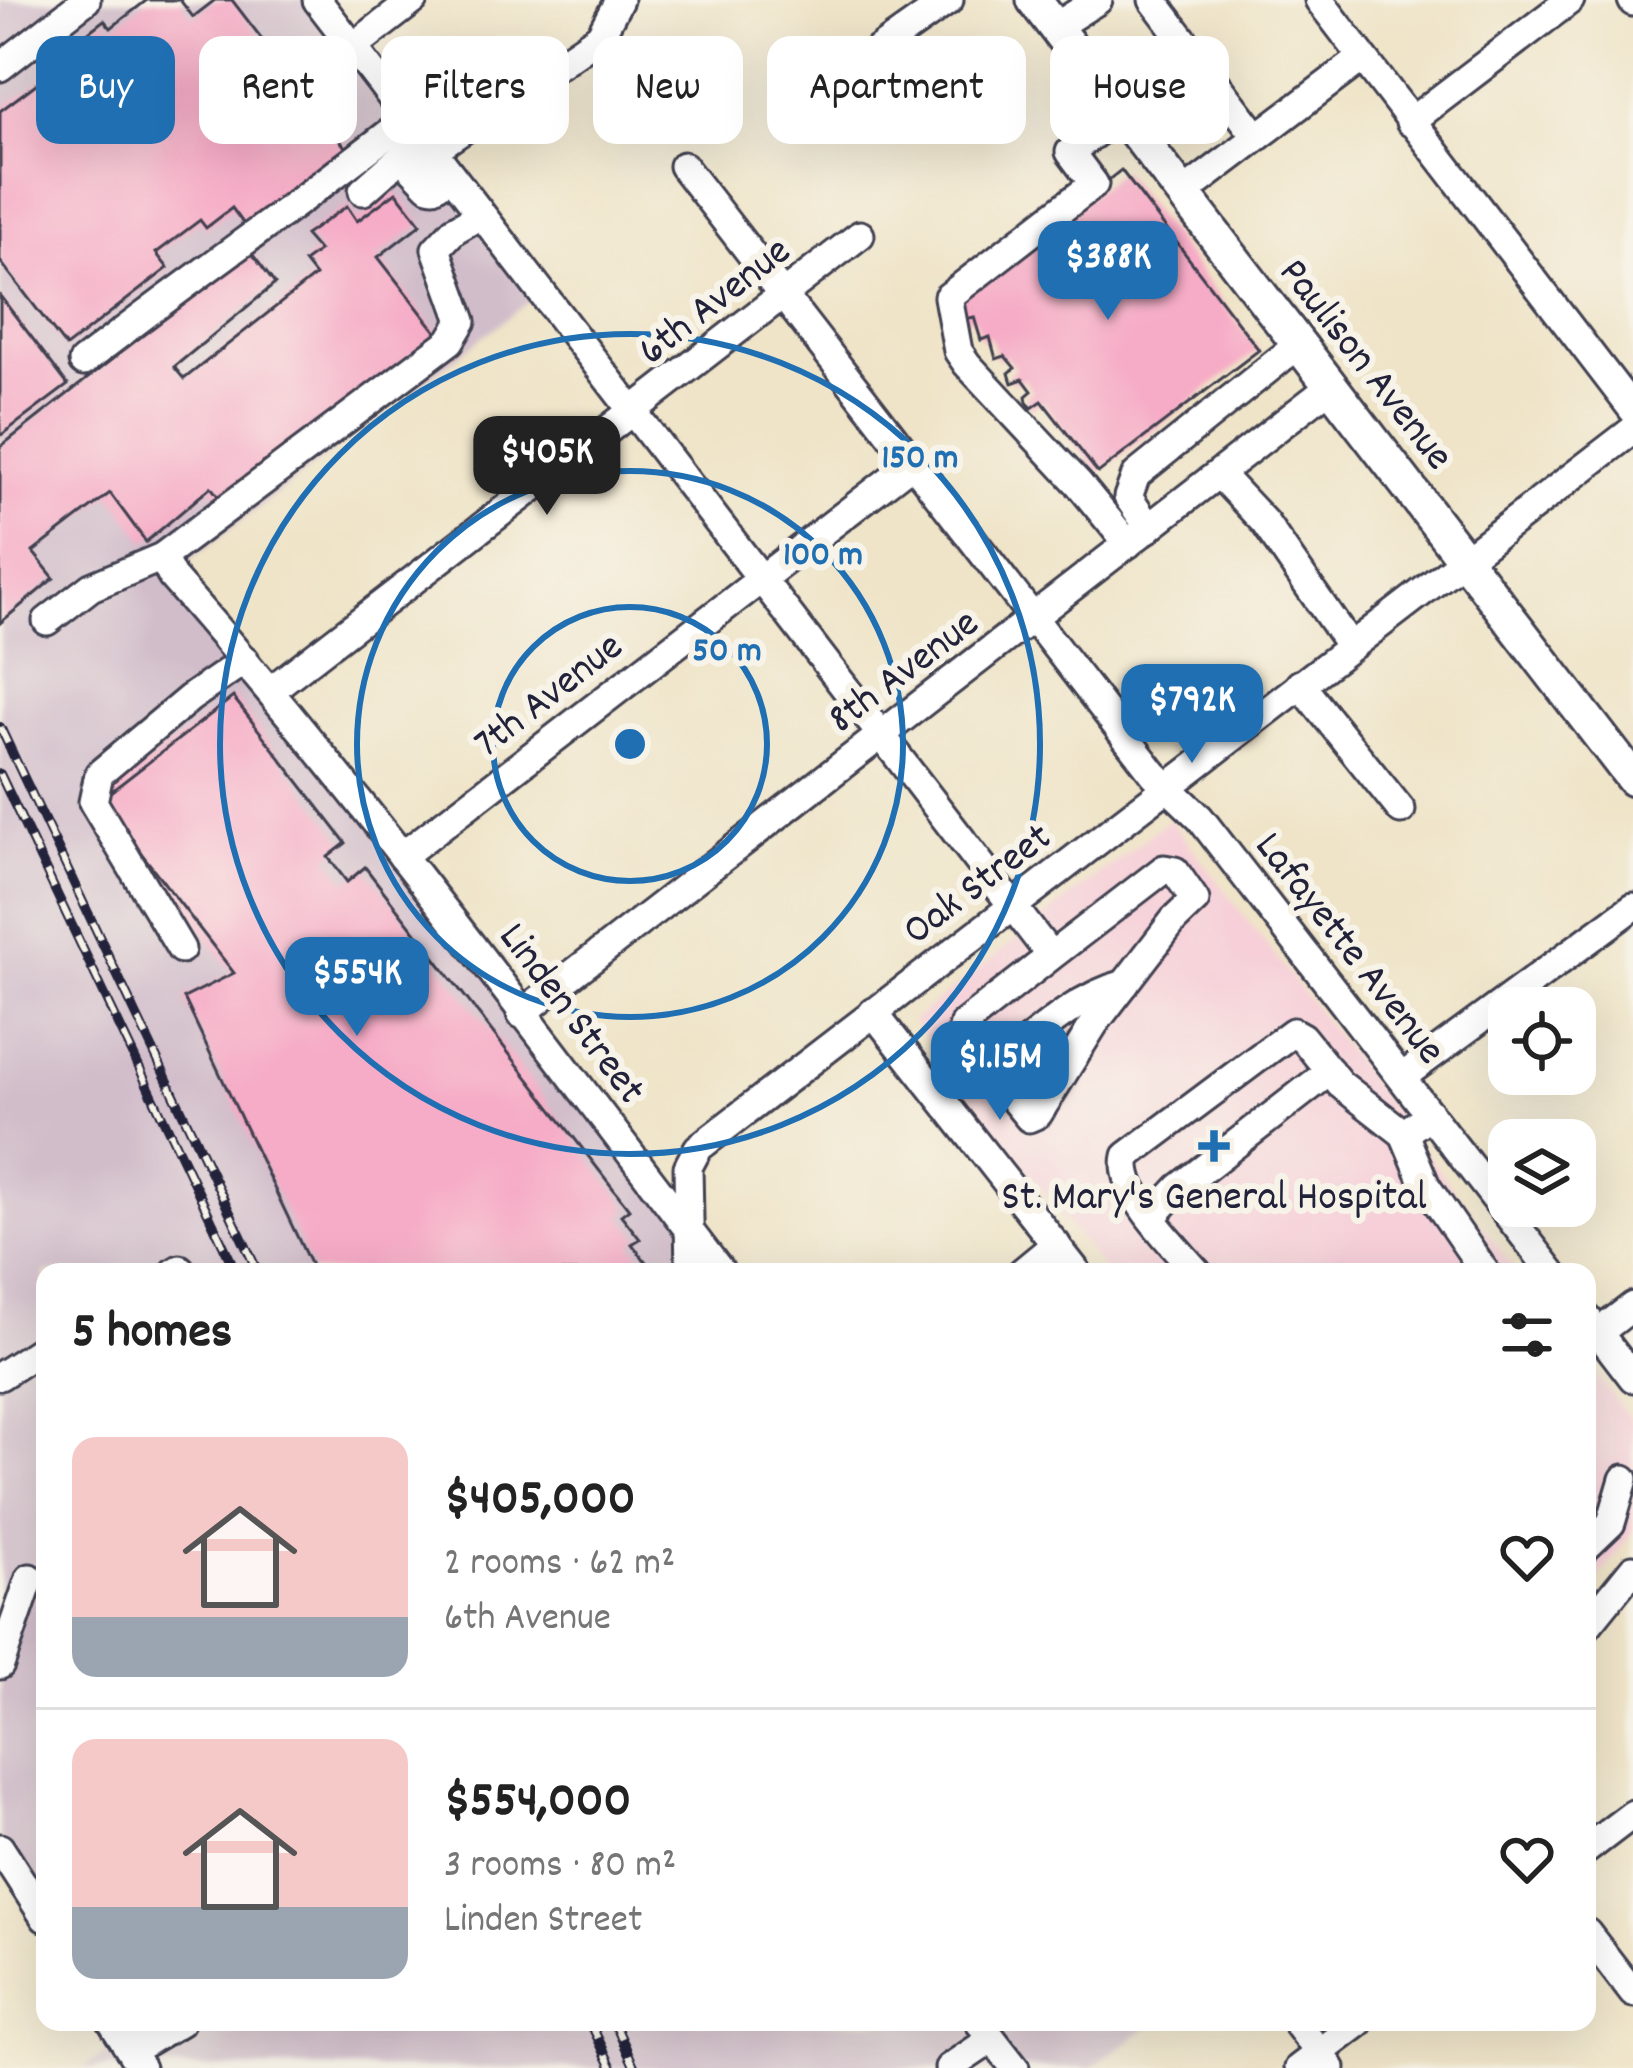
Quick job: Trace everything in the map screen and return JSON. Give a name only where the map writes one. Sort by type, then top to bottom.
[{"type":"main road","name":"Paulison Avenue","points":[[1144,144],[1633,779]]},
{"type":"street","points":[[0,67],[86,0]]},
{"type":"street","points":[[317,0],[345,36]]},
{"type":"street","points":[[357,44],[414,0]]},
{"type":"street","points":[[569,54],[600,36],[619,0]]},
{"type":"street","points":[[1044,14],[1098,0]]},
{"type":"street","points":[[1153,0],[1257,137]]},
{"type":"street","points":[[1319,0],[1633,410]]},
{"type":"street","points":[[1410,122],[1570,0]]},
{"type":"street","points":[[892,36],[935,3]]},
{"type":"street","points":[[357,53],[381,89]]},
{"type":"street","points":[[1182,194],[1363,58]]},
{"type":"street","points":[[82,362],[179,287],[413,144]]},
{"type":"street","points":[[363,190],[414,144]]},
{"type":"street","points":[[418,144],[451,176],[1051,956]]},
{"type":"street","points":[[1081,144],[1070,152],[1094,184],[950,293],[948,302],[958,351],[967,364],[1079,484],[1138,536]]},
{"type":"street","name":"Lafayette Avenue","points":[[683,166],[1034,619],[1168,787],[1200,818],[1545,1263]]},
{"type":"street","points":[[47,621],[91,587],[162,557],[450,340],[462,321],[436,249],[454,230],[480,215]]},
{"type":"street","name":"6th Avenue","points":[[271,690],[860,235]]},
{"type":"street","points":[[1138,536],[1128,497],[1136,475],[1298,345]]},
{"type":"street","name":"8th Avenue","points":[[520,1014],[1330,386]]},
{"type":"street","name":"Oak Street","points":[[690,1263],[688,1167],[698,1148],[1633,430]]},
{"type":"street","name":"7th Avenue","points":[[402,856],[913,462]]},
{"type":"street","points":[[1220,475],[1265,523],[1350,646]]},
{"type":"street","name":"Linden Street","points":[[162,557],[172,578],[271,690],[714,1263]]},
{"type":"street","points":[[181,949],[122,856],[93,802],[93,790],[99,774],[190,698],[245,660]]},
{"type":"street","points":[[1300,684],[1401,810]]},
{"type":"street","points":[[1171,868],[1190,888],[1194,904],[1174,920],[1094,1024],[1037,1114],[1029,1118],[962,1036],[964,1024],[1051,956],[1160,871],[1171,868]]},
{"type":"street","points":[[1402,1078],[1633,908]]},
{"type":"street","points":[[989,1073],[1078,1003],[1125,984]]},
{"type":"street","points":[[873,1012],[1071,1263]]},
{"type":"street","points":[[1189,1263],[1151,1218],[1124,1170],[1127,1156],[1292,1033],[1302,1037],[1360,1102],[1404,1134],[1426,1186],[1479,1263]]},
{"type":"street","points":[[1151,1218],[1179,1188],[1330,1071]]},
{"type":"street","points":[[1404,1134],[1430,1114]]},
{"type":"street","points":[[1033,1263],[1056,1244]]},
{"type":"street","points":[[1596,1324],[1633,1306]]},
{"type":"street","points":[[1596,1330],[1633,1378]]},
{"type":"street","points":[[0,1376],[36,1353]]},
{"type":"street","points":[[1596,1537],[1611,1523],[1624,1479]]},
{"type":"street","points":[[1596,1615],[1633,1569]]},
{"type":"street","points":[[0,1665],[30,1578]]},
{"type":"street","points":[[1596,1842],[1633,1814]]},
{"type":"street","points":[[0,1848],[36,1896]]},
{"type":"street","points":[[1596,1945],[1633,1993]]},
{"type":"street","points":[[118,2031],[136,2059],[169,2031]]},
{"type":"street","points":[[949,2068],[984,2031]]},
{"type":"street","points":[[986,2031],[1015,2068]]},
{"type":"street","points":[[1301,2031],[1317,2063],[1351,2031]]},
{"type":"shaded area","points":[[0,0],[317,0],[344,36],[199,36],[199,144],[357,144],[357,53],[381,84],[381,144],[427,144],[540,293],[181,567],[698,1242],[690,1263],[36,1263],[36,1894],[0,1836]]},
{"type":"shaded area","name":"St. Mary's General Hospital","points":[[1170,819],[1510,1263],[1098,1263],[912,1021]]},
{"type":"shaded area","points":[[1596,1375],[1633,1423],[1633,1532],[1596,1581]]},
{"type":"shaded area","points":[[122,2031],[1142,2031],[1091,2068],[84,2068],[127,2039]]},
{"type":"building","points":[[147,0],[180,0],[193,17],[215,0],[232,0],[260,36],[199,36],[199,144],[343,144],[352,156],[251,234],[232,208],[206,228],[200,220],[156,253],[168,268],[66,347],[0,261],[0,111],[36,84],[36,144],[175,144],[175,36],[83,36],[104,20],[111,28]]},
{"type":"building","points":[[1121,170],[1259,350],[1098,473],[1042,401],[1032,408],[1027,402],[1032,391],[1023,379],[1012,383],[1009,373],[1015,368],[1005,356],[996,359],[990,337],[981,340],[974,317],[965,319],[959,297]]},
{"type":"building","points":[[396,192],[421,224],[378,257],[438,334],[222,501],[211,487],[146,542],[110,493],[33,552],[54,578],[0,623],[0,447],[250,251],[275,284],[174,367],[184,379],[315,276],[304,262],[319,251],[305,235],[347,206],[357,221]]},
{"type":"building","points":[[0,296],[68,385],[0,436]]},
{"type":"building","points":[[233,697],[346,843],[328,857],[347,882],[365,867],[629,1209],[621,1215],[640,1239],[632,1244],[647,1263],[310,1263],[184,998],[234,973],[100,800]]},
{"type":"railway","points":[[0,727],[254,1263]]},
{"type":"railway","points":[[0,774],[232,1263]]},
{"type":"railway","points":[[594,2031],[612,2068]]},
{"type":"railway","points":[[618,2031],[635,2068]]},
{"type":"place","name":"St. Mary's General Hospital","points":[[1214,1146]]}]
